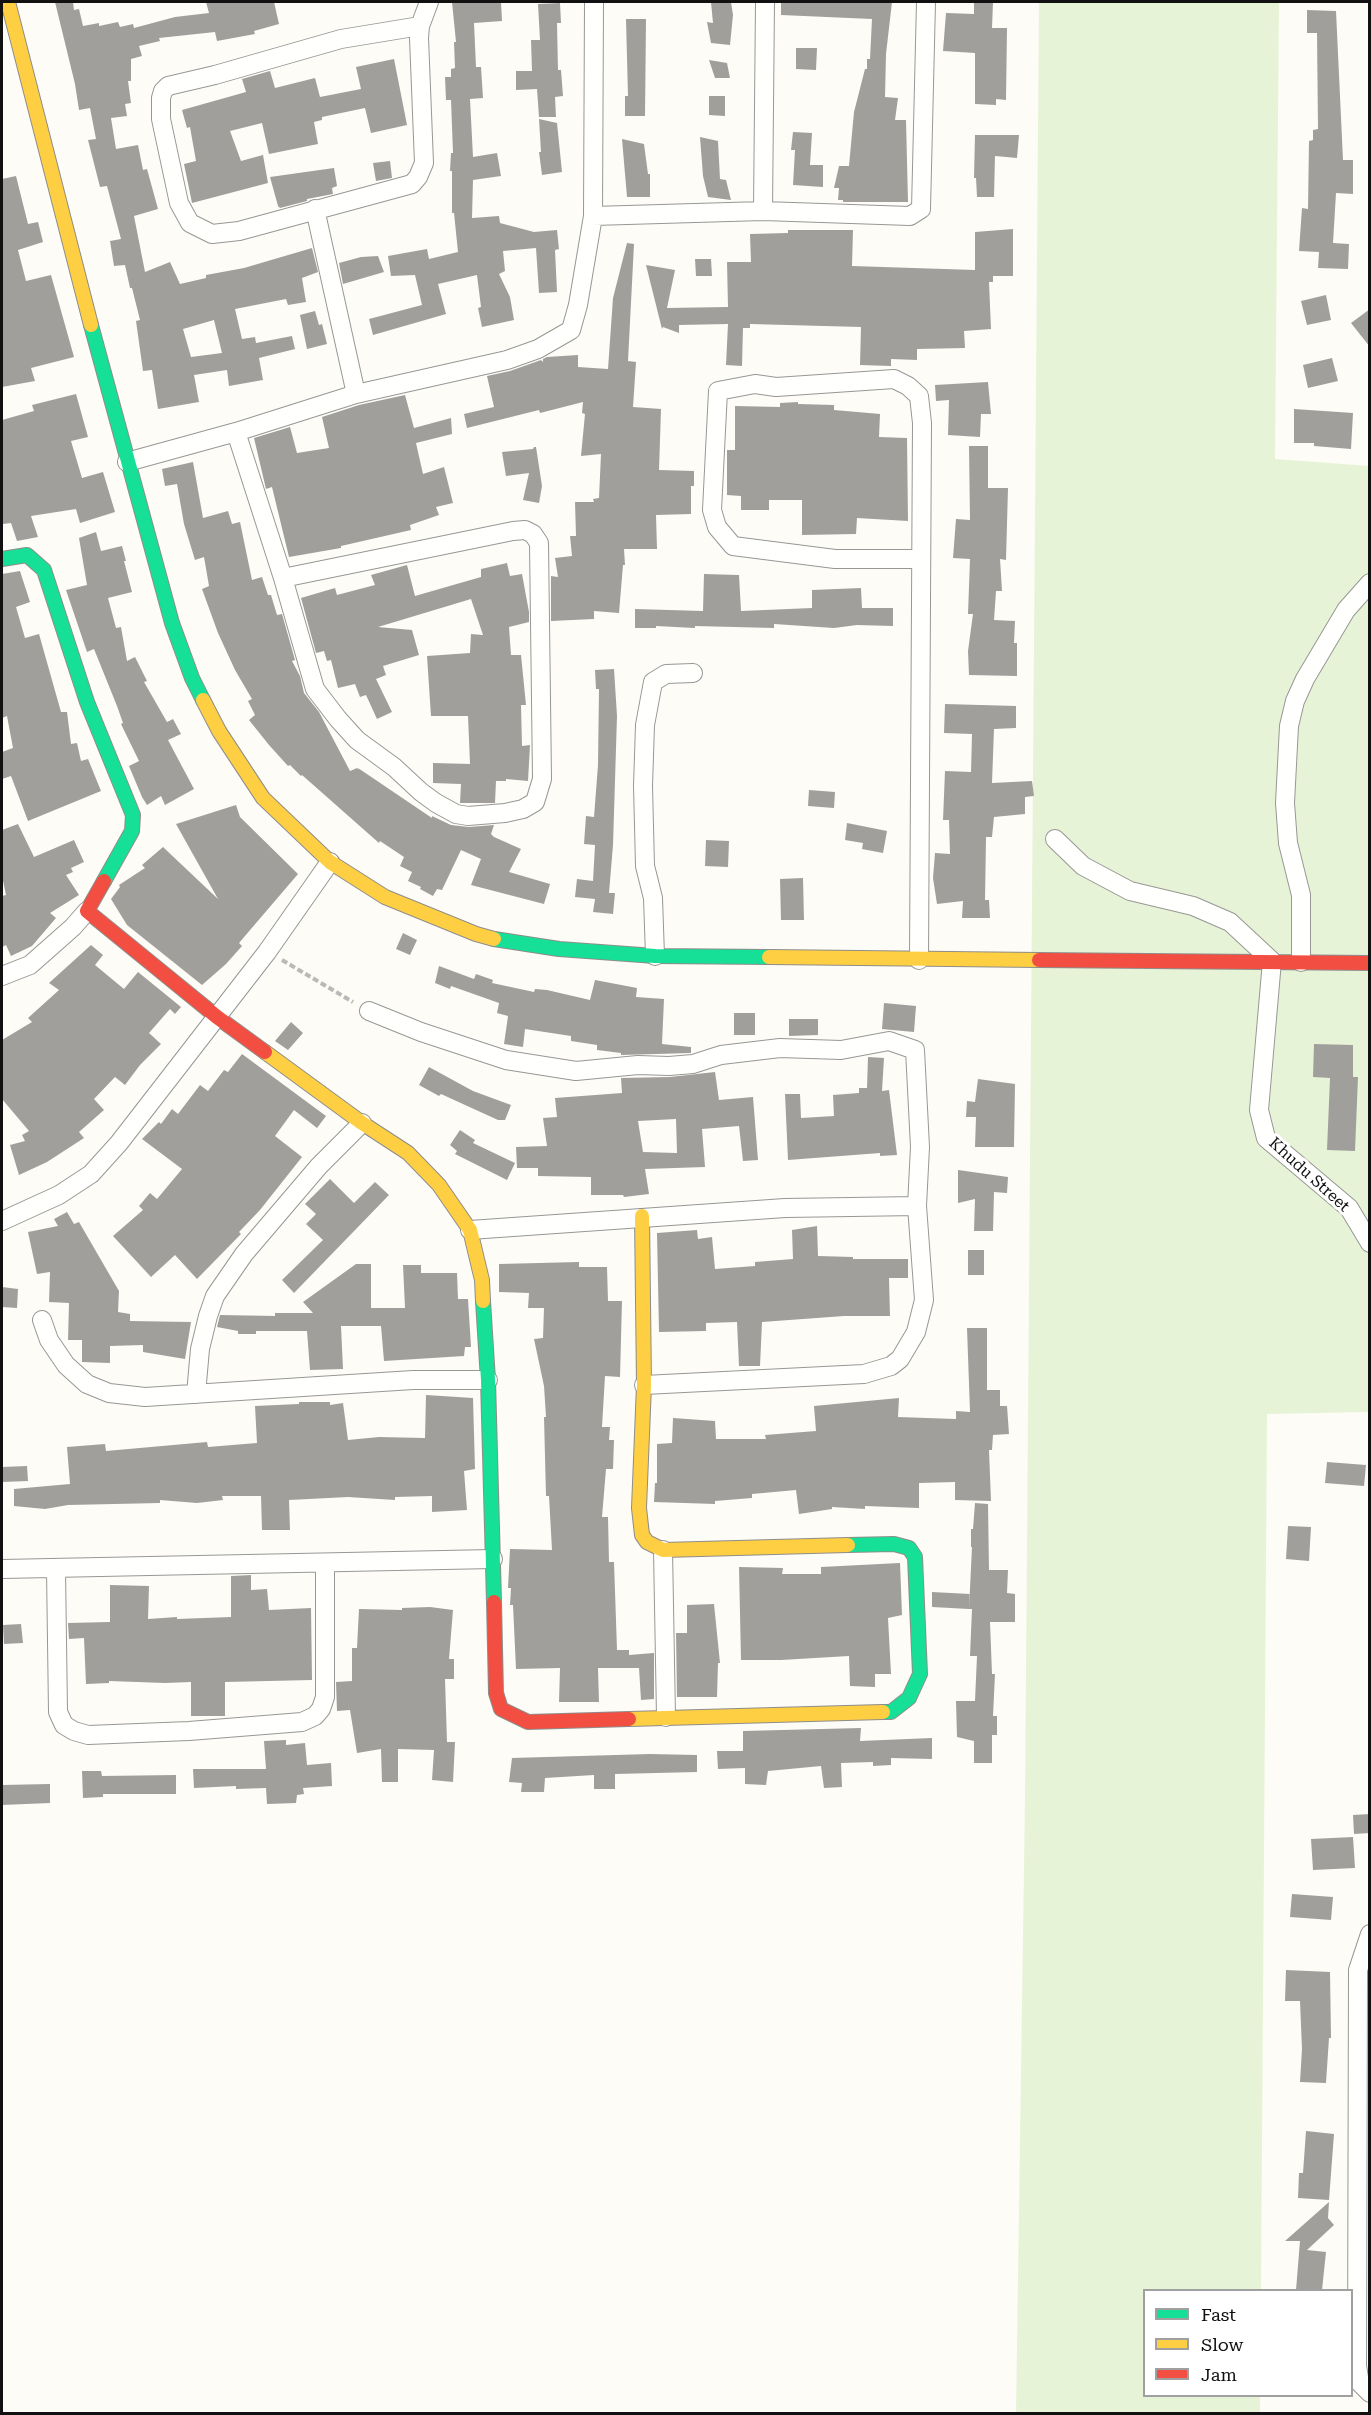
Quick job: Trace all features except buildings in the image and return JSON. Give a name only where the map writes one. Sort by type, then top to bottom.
[{"type":"street","points":[[8,2],[127,462],[172,623],[192,678],[214,721],[262,798],[330,862],[385,897],[477,934],[502,941],[559,949],[655,956],[1370,963]]},
{"type":"street","points":[[420,26],[341,39],[168,86],[163,91],[160,105],[161,119],[179,203],[184,215],[196,227],[205,232],[218,234],[239,231],[412,184],[424,163],[420,26],[429,2]]},
{"type":"street","points":[[127,462],[236,432],[356,394],[507,360],[538,349],[571,330],[578,305],[592,216],[594,2]]},
{"type":"street","points":[[764,211],[765,2]]},
{"type":"street","points":[[592,216],[764,211],[910,216],[921,209],[926,2]]},
{"type":"street","points":[[315,209],[356,394]]},
{"type":"street","points":[[920,960],[922,423],[919,396],[908,386],[894,379],[776,387],[755,384],[718,391],[712,510],[717,527],[733,546],[835,559],[921,559]]},
{"type":"street","points":[[236,432],[283,578],[315,689],[357,740],[394,767],[429,798],[456,814],[468,816],[506,813],[523,809],[535,801],[542,779],[542,767],[539,543],[533,534],[525,530],[513,531],[283,578]]},
{"type":"street","points":[[2,559],[27,555],[44,570],[87,702],[133,815],[132,831],[87,911],[73,927],[30,965],[2,976]]},
{"type":"street","points":[[1301,962],[1301,895],[1288,843],[1285,803],[1289,726],[1305,678],[1346,610],[1370,583]]},
{"type":"street","points":[[655,956],[653,898],[645,866],[643,786],[645,725],[653,682],[666,674],[693,673]]},
{"type":"street","points":[[1054,839],[1083,866],[1130,891],[1193,906],[1230,922],[1272,961]]},
{"type":"street","points":[[2,1221],[58,1195],[91,1173],[145,1112],[267,952],[330,862]]},
{"type":"street","points":[[87,911],[217,1017],[362,1123],[408,1153],[426,1170],[470,1230],[482,1280],[488,1380],[496,1693],[501,1709],[528,1722],[891,1712],[909,1698],[920,1674],[915,1557],[909,1548],[894,1544],[663,1550],[654,1547],[642,1535],[639,1509],[644,1385],[642,1216]]},
{"type":"street","name":"Khudu Street","points":[[1272,961],[1259,1110],[1266,1138],[1349,1208],[1370,1243]]},
{"type":"street","points":[[369,1011],[421,1032],[506,1060],[576,1071],[638,1065],[693,1064],[722,1055],[780,1048],[841,1050],[889,1041],[915,1050],[920,1147],[917,1206],[924,1300],[916,1332],[900,1359],[891,1366],[864,1374],[644,1385]]},
{"type":"street","points":[[196,1394],[200,1349],[215,1296],[244,1254],[319,1166],[362,1123]]},
{"type":"street","points":[[470,1230],[642,1216],[785,1208],[917,1206]]},
{"type":"street","points":[[42,1320],[49,1340],[66,1365],[87,1384],[109,1393],[146,1397],[413,1380],[488,1380]]},
{"type":"street","points":[[663,1550],[666,1717]]},
{"type":"street","points":[[2,1569],[56,1570],[493,1559]]},
{"type":"street","points":[[56,1570],[58,1712],[64,1725],[88,1735],[189,1731],[279,1724],[302,1722],[315,1716],[325,1697],[325,1564]]},
{"type":"street","points":[[1369,2393],[1360,2383],[1357,2366],[1364,2026],[1358,1970],[1370,1934]]},
{"type":"path","points":[[267,952],[369,1011]]},
{"type":"green space","points":[[1039,2],[1279,2],[1275,459],[1369,466],[1369,1412],[1267,1414],[1261,2289],[1143,2289],[1143,2397],[1260,2397],[1260,2413],[1016,2414],[1025,1799]]},
{"type":"traffic: fast","points":[[91,325],[172,623],[192,678],[203,700]]},
{"type":"traffic: fast","points":[[2,559],[27,555],[44,570],[87,702],[133,815],[132,831],[104,881]]},
{"type":"traffic: fast","points":[[494,939],[559,949],[655,956],[769,957]]},
{"type":"traffic: fast","points":[[483,1301],[488,1380],[494,1602]]},
{"type":"traffic: fast","points":[[848,1545],[894,1544],[909,1548],[915,1557],[920,1674],[909,1698],[891,1712],[883,1712]]},
{"type":"traffic: slow","points":[[8,2],[91,325]]},
{"type":"traffic: slow","points":[[203,700],[219,731],[263,798],[330,862],[385,897],[476,934],[494,939]]},
{"type":"traffic: slow","points":[[769,957],[1039,960]]},
{"type":"traffic: slow","points":[[265,1052],[362,1123],[408,1153],[439,1185],[470,1230],[482,1280],[483,1301]]},
{"type":"traffic: slow","points":[[642,1216],[644,1385],[639,1508],[642,1535],[647,1542],[663,1550],[848,1545]]},
{"type":"traffic: slow","points":[[629,1719],[883,1712]]},
{"type":"traffic: jam","points":[[104,881],[87,911],[217,1017],[265,1052]]},
{"type":"traffic: jam","points":[[1039,960],[1370,963]]},
{"type":"traffic: jam","points":[[494,1602],[496,1693],[501,1709],[528,1722],[629,1719]]}]
